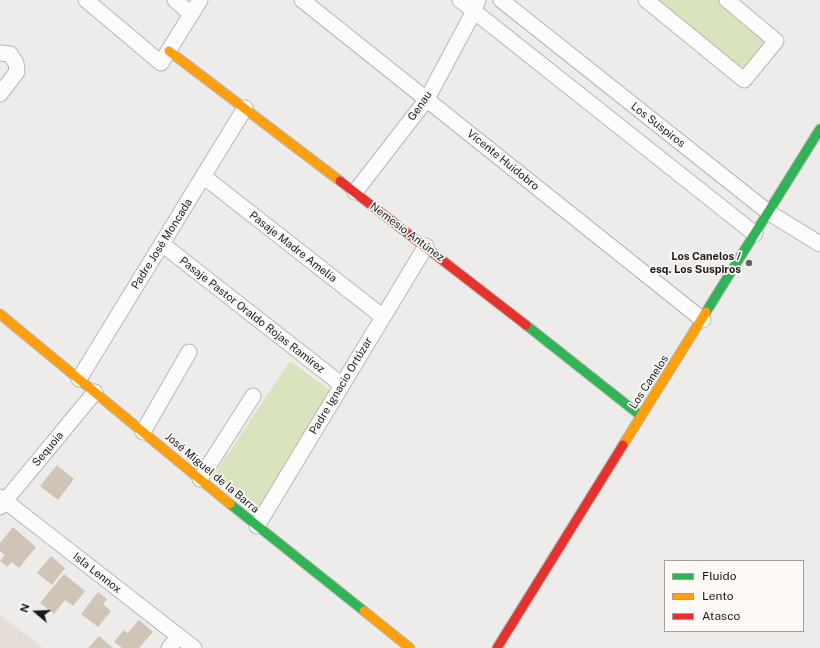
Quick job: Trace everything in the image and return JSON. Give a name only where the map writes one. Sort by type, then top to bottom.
[{"type":"street","name":"Nemesio Antúnez","points":[[86,0],[165,57],[245,108],[426,246],[642,416]]},
{"type":"street","points":[[175,0],[192,14]]},
{"type":"street","points":[[165,57],[200,0]]},
{"type":"street","name":"Vicente Huidobro","points":[[302,0],[703,320]]},
{"type":"street","points":[[460,0],[476,6],[755,234]]},
{"type":"street","name":"Los Suspiros","points":[[501,0],[768,212],[820,244]]},
{"type":"street","points":[[646,0],[744,80],[776,41],[726,0]]},
{"type":"street","name":"Genau","points":[[355,192],[427,99],[476,6]]},
{"type":"street","points":[[0,53],[10,54],[16,63],[17,72],[0,94]]},
{"type":"street","name":"Padre José Moncada","points":[[79,379],[245,108]]},
{"type":"street","name":"Los Canelos","points":[[497,648],[703,320],[768,212],[820,130]]},
{"type":"street","name":"Pasaje Madre Amelia","points":[[204,176],[383,317]]},
{"type":"street","name":"Pasaje Pastor Oraldo Rojas Ramírez","points":[[162,244],[342,385]]},
{"type":"street","name":"Padre Ignacio Ortúzar","points":[[257,526],[426,246]]},
{"type":"street","name":"José Miguel de la Barra","points":[[0,314],[257,526],[410,648]]},
{"type":"street","points":[[143,432],[190,352]]},
{"type":"street","name":"Sequoia","points":[[2,501],[95,392]]},
{"type":"street","points":[[200,479],[253,396]]},
{"type":"street","name":"Isla Lennox","points":[[2,501],[194,648]]},
{"type":"street","points":[[169,648],[179,636]]},
{"type":"shaded area","points":[[0,615],[43,648],[0,648]]},
{"type":"green space","points":[[655,0],[719,0],[766,38],[763,51],[749,68],[735,65]]},
{"type":"green space","points":[[290,361],[331,391],[258,511],[213,476]]},
{"type":"building","points":[[57,465],[74,479],[58,500],[40,486]]},
{"type":"building","points":[[13,527],[36,547],[19,568],[12,562],[7,567],[0,561],[5,555],[0,551],[0,543]]},
{"type":"building","points":[[51,556],[65,568],[52,585],[37,573]]},
{"type":"building","points":[[64,574],[85,591],[73,606],[65,600],[54,614],[40,603]]},
{"type":"building","points":[[98,592],[107,599],[103,604],[111,611],[98,627],[81,614]]},
{"type":"building","points":[[139,620],[153,632],[139,648],[122,648],[114,642],[124,630],[128,633]]},
{"type":"building","points":[[99,636],[113,648],[88,648]]},
{"type":"traffic: fast","points":[[706,312],[820,129]]},
{"type":"traffic: fast","points":[[526,325],[641,416]]},
{"type":"traffic: fast","points":[[230,504],[364,611]]},
{"type":"traffic: slow","points":[[169,51],[340,181]]},
{"type":"traffic: slow","points":[[623,445],[706,312]]},
{"type":"traffic: slow","points":[[0,314],[230,504]]},
{"type":"traffic: slow","points":[[364,611],[410,648]]},
{"type":"traffic: jam","points":[[340,181],[526,325]]},
{"type":"traffic: jam","points":[[497,648],[623,445]]},
{"type":"place","name":"Los Canelos / esq. Los Suspiros","points":[[749,263]]}]
